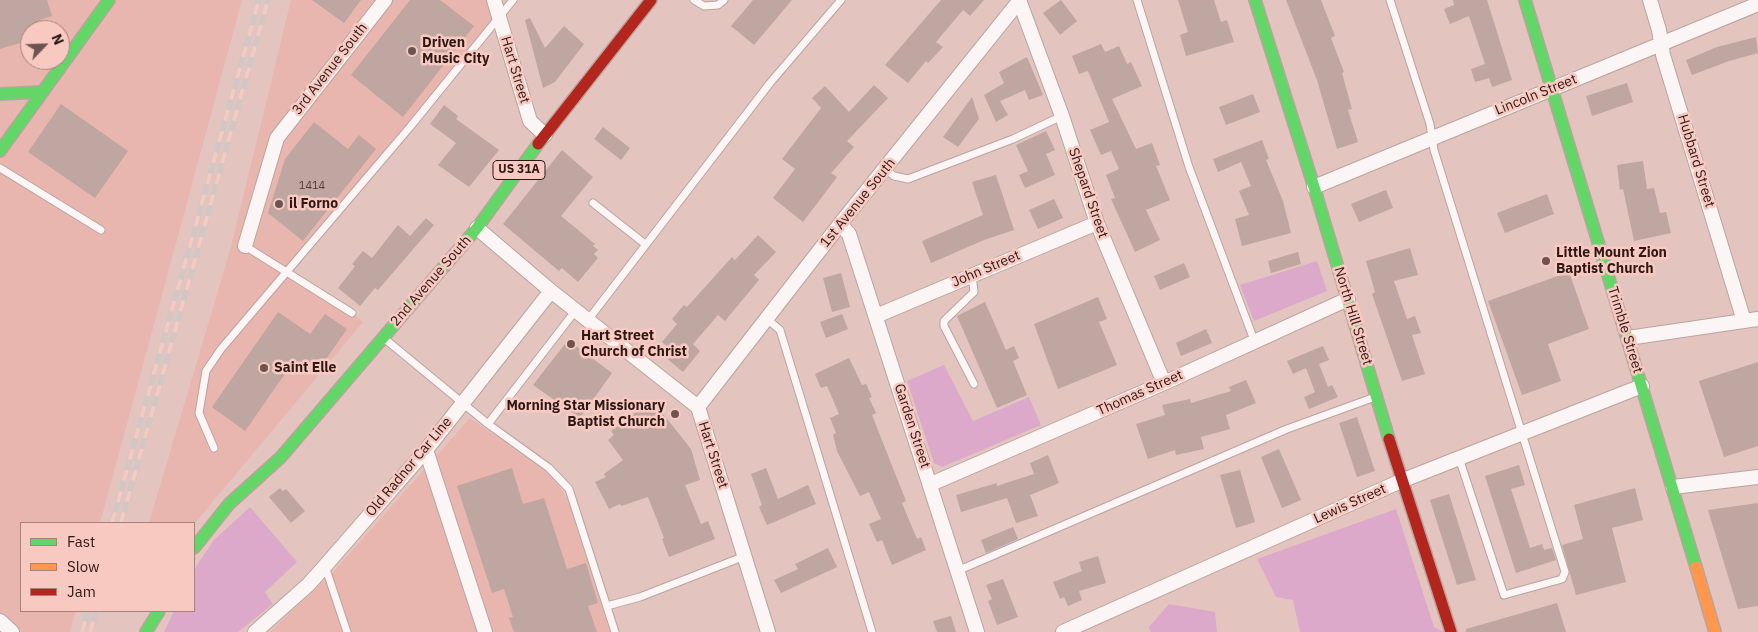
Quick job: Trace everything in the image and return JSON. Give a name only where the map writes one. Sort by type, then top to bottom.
[{"type":"street","points":[[0,151],[40,92],[109,0]]},
{"type":"street","name":"3rd Avenue South","points":[[245,246],[276,138],[385,0]]},
{"type":"street","name":"Hart Street","points":[[494,0],[530,121],[545,135]]},
{"type":"street","name":"2nd Avenue South","points":[[195,547],[229,504],[281,457],[477,228],[545,135],[651,0]]},
{"type":"street","name":"Shepard Street","points":[[1019,0],[1062,116],[1097,223],[1164,383]]},
{"type":"street","name":"1st Avenue South","points":[[698,407],[840,224],[1019,0]]},
{"type":"street","name":"North Hill Street","points":[[1255,0],[1378,396],[1402,481],[1451,632]]},
{"type":"street","name":"Trimble Street","points":[[1525,0],[1673,487],[1715,632]]},
{"type":"street","name":"Hubbard Street","points":[[1650,0],[1660,43],[1751,320]]},
{"type":"street","name":"Lincoln Street","points":[[1314,187],[1758,4]]},
{"type":"street","points":[[0,94],[40,92]]},
{"type":"street","name":"John Street","points":[[876,316],[1097,223]]},
{"type":"street","name":"Garden Street","points":[[840,224],[849,234],[931,484],[977,632]]},
{"type":"street","name":"Hart Street","points":[[477,228],[551,291],[698,407],[746,556],[768,632]]},
{"type":"street","name":"Old Radnor Car Line","points":[[255,632],[325,566],[426,450],[551,291]]},
{"type":"street","name":"Thomas Street","points":[[931,484],[1164,383],[1348,298]]},
{"type":"street","points":[[1628,338],[1751,320]]},
{"type":"street","name":"Lewis Street","points":[[1063,632],[1402,481],[1642,386]]},
{"type":"street","points":[[426,450],[485,632]]},
{"type":"street","points":[[1673,487],[1758,477]]},
{"type":"street","points":[[146,632],[153,624],[159,612]]},
{"type":"street","points":[[0,621],[11,632]]},
{"type":"lane","points":[[214,448],[199,413],[206,371],[221,349],[513,0]]},
{"type":"lane","points":[[694,0],[704,6],[718,5],[724,0]]},
{"type":"lane","points":[[588,320],[770,83],[841,0]]},
{"type":"lane","points":[[1137,0],[1190,167],[1254,340]]},
{"type":"lane","points":[[1390,0],[1430,124],[1434,150],[1565,572],[1562,579],[1504,595],[1459,458]]},
{"type":"lane","points":[[885,169],[894,176],[908,179],[1013,139],[1062,116]]},
{"type":"lane","points":[[0,168],[101,230]]},
{"type":"lane","points":[[593,203],[645,244]]},
{"type":"lane","points":[[245,246],[352,313]]},
{"type":"lane","points":[[972,275],[974,292],[944,321],[944,326],[974,384]]},
{"type":"lane","points":[[488,424],[576,310]]},
{"type":"lane","points":[[767,319],[780,330],[872,632]]},
{"type":"lane","points":[[382,337],[463,401],[488,424],[549,468],[569,489],[615,632]]},
{"type":"lane","points":[[957,571],[1287,429],[1378,396]]},
{"type":"lane","points":[[607,606],[640,597],[746,556]]},
{"type":"lane","points":[[325,566],[347,632]]},
{"type":"shaded area","points":[[0,0],[242,0],[100,522],[20,522],[20,612],[76,612],[70,632],[0,632]]},
{"type":"shaded area","points":[[291,0],[494,0],[499,17],[287,272],[363,322],[195,523],[149,522],[231,247]]},
{"type":"shaded area","points":[[1317,261],[1327,291],[1254,321],[1240,285]]},
{"type":"shaded area","points":[[944,365],[973,421],[1029,397],[1041,425],[942,467],[934,463],[907,381]]},
{"type":"shaded area","points":[[470,418],[555,478],[569,502],[610,632],[270,632],[335,570]]},
{"type":"shaded area","points":[[250,507],[297,562],[265,592],[273,604],[238,632],[164,632],[174,612],[195,612],[195,569],[214,540]]},
{"type":"shaded area","points":[[1396,509],[1434,627],[1444,632],[1300,632],[1293,600],[1276,597],[1257,559]]},
{"type":"shaded area","points":[[1169,604],[1215,612],[1217,632],[1151,632],[1149,627]]},
{"type":"building","points":[[0,0],[47,0],[52,16],[40,20],[20,20],[20,43],[0,49]]},
{"type":"building","points":[[312,0],[361,0],[344,23]]},
{"type":"building","name":"Driven Music City","points":[[410,0],[440,0],[474,26],[403,117],[351,75]]},
{"type":"building","points":[[753,0],[792,0],[754,45],[731,26]]},
{"type":"building","points":[[941,0],[984,0],[970,16],[963,10],[936,42],[943,47],[928,63],[926,61],[908,83],[885,65]]},
{"type":"building","points":[[1061,0],[1077,21],[1060,35],[1043,13]]},
{"type":"building","points":[[1178,0],[1214,0],[1221,22],[1227,20],[1234,42],[1186,56],[1180,35],[1188,32]]},
{"type":"building","points":[[1286,0],[1321,0],[1335,36],[1331,38],[1344,72],[1342,73],[1352,109],[1348,110],[1358,142],[1337,149],[1317,80]]},
{"type":"building","points":[[1453,0],[1487,0],[1512,80],[1492,87],[1489,78],[1475,82],[1471,69],[1485,64],[1469,16],[1450,24],[1444,9],[1454,5]]},
{"type":"building","points":[[530,18],[545,48],[564,26],[584,44],[555,82],[543,88],[525,20]]},
{"type":"building","points":[[1756,37],[1758,53],[1729,61],[1692,75],[1686,60],[1717,47]]},
{"type":"building","points":[[1101,44],[1105,52],[1119,46],[1127,64],[1131,62],[1142,86],[1112,99],[1136,149],[1152,143],[1160,165],[1156,166],[1170,200],[1146,210],[1160,240],[1135,252],[1111,199],[1115,198],[1106,175],[1119,169],[1111,151],[1101,155],[1090,130],[1109,122],[1088,71],[1079,74],[1072,56]]},
{"type":"building","points":[[1027,57],[1043,95],[1029,100],[1025,90],[1000,101],[1008,115],[996,122],[984,95],[1004,83],[999,72]]},
{"type":"building","points":[[1627,83],[1633,102],[1592,116],[1586,96]]},
{"type":"building","points":[[874,85],[888,98],[847,141],[854,147],[831,173],[837,177],[803,222],[773,198],[795,169],[782,159],[821,108],[812,98],[825,86],[849,112]]},
{"type":"building","points":[[1253,94],[1260,112],[1226,125],[1219,107]]},
{"type":"building","points":[[972,97],[979,119],[958,147],[943,137]]},
{"type":"building","points":[[61,104],[128,151],[95,198],[28,152]]},
{"type":"building","points":[[444,105],[458,116],[456,119],[499,150],[469,187],[438,165],[456,143],[430,124]]},
{"type":"building","points":[[314,122],[348,149],[359,135],[376,149],[303,241],[268,213],[285,159]]},
{"type":"building","points":[[603,127],[630,148],[621,160],[594,139]]},
{"type":"building","points":[[1046,131],[1055,150],[1046,154],[1055,175],[1025,188],[1019,175],[1028,171],[1016,145]]},
{"type":"building","points":[[1262,140],[1269,159],[1266,160],[1283,201],[1291,233],[1242,246],[1235,219],[1249,215],[1239,191],[1251,186],[1241,162],[1218,172],[1213,159]]},
{"type":"building","points":[[562,150],[593,177],[561,216],[595,244],[593,246],[598,250],[594,254],[598,258],[578,282],[562,268],[559,271],[503,224]]},
{"type":"building","points":[[1643,161],[1647,189],[1654,188],[1660,213],[1666,212],[1671,233],[1634,241],[1623,189],[1620,190],[1617,165]]},
{"type":"building","points":[[996,175],[1014,230],[984,240],[931,263],[922,241],[983,215],[972,182]]},
{"type":"building","points":[[1386,190],[1393,208],[1359,222],[1351,204]]},
{"type":"building","points":[[1547,194],[1554,214],[1505,233],[1497,213]]},
{"type":"building","points":[[1054,199],[1063,218],[1038,229],[1029,210]]},
{"type":"building","points":[[426,218],[434,225],[378,290],[375,288],[360,306],[338,288],[355,266],[352,264],[363,251],[372,258],[398,225],[410,236]]},
{"type":"building","points":[[758,235],[776,252],[754,275],[759,280],[725,321],[718,315],[693,344],[700,351],[683,372],[665,357],[671,350],[662,342],[677,324],[672,319],[684,305],[687,307],[732,257],[735,260]]},
{"type":"building","points":[[1410,248],[1418,275],[1394,281],[1407,319],[1415,316],[1421,333],[1412,335],[1425,374],[1402,381],[1372,294],[1375,292],[1366,261]]},
{"type":"building","points":[[1298,252],[1301,264],[1271,273],[1268,261]]},
{"type":"building","points":[[1184,263],[1190,277],[1160,290],[1154,276]]},
{"type":"building","points":[[1569,272],[1589,329],[1548,344],[1561,381],[1522,395],[1488,301]]},
{"type":"building","points":[[841,273],[850,307],[832,312],[823,278]]},
{"type":"building","points":[[1098,297],[1107,319],[1099,322],[1117,365],[1058,389],[1034,324]]},
{"type":"building","points":[[985,302],[1006,350],[1014,346],[1019,358],[1013,361],[1027,395],[997,408],[957,316]]},
{"type":"building","name":"Saint Elle","points":[[278,312],[310,334],[325,314],[347,329],[315,375],[294,361],[245,431],[212,407]]},
{"type":"building","points":[[842,314],[848,329],[826,338],[820,322]]},
{"type":"building","points":[[1206,329],[1212,343],[1181,356],[1176,343]]},
{"type":"building","points":[[568,340],[612,373],[580,418],[533,385]]},
{"type":"building","points":[[1323,346],[1329,360],[1319,364],[1328,387],[1332,385],[1338,397],[1309,409],[1304,397],[1315,392],[1306,368],[1293,374],[1287,361]]},
{"type":"building","points":[[849,358],[862,385],[866,384],[872,397],[869,398],[876,413],[872,415],[906,501],[902,503],[917,539],[921,537],[926,550],[892,565],[882,540],[877,542],[869,524],[881,519],[869,492],[860,496],[837,451],[833,435],[836,433],[830,418],[839,414],[827,386],[821,388],[815,374]]},
{"type":"building","points":[[1758,362],[1758,446],[1724,457],[1699,381]]},
{"type":"building","points":[[1246,380],[1256,403],[1226,415],[1230,429],[1201,437],[1204,449],[1176,455],[1175,450],[1148,459],[1136,424],[1165,415],[1162,405],[1190,399],[1191,403],[1231,391],[1229,387]]},
{"type":"building","points":[[652,400],[691,449],[700,480],[685,485],[701,524],[708,521],[715,539],[669,557],[662,539],[664,538],[648,497],[621,506],[620,504],[609,509],[595,482],[606,477],[604,474],[623,460],[608,440],[614,435],[611,431]]},
{"type":"building","points":[[1357,417],[1375,471],[1357,477],[1339,423]]},
{"type":"building","points":[[1279,449],[1301,500],[1282,508],[1261,457]]},
{"type":"building","points":[[1048,455],[1059,483],[1030,495],[1038,516],[1016,523],[1007,498],[961,512],[956,495],[997,483],[997,486],[1034,474],[1030,463]]},
{"type":"building","points":[[1519,465],[1525,485],[1511,489],[1530,548],[1542,544],[1544,550],[1552,548],[1556,560],[1516,573],[1485,476]]},
{"type":"building","points":[[512,468],[523,504],[544,498],[567,569],[586,563],[598,603],[588,606],[597,632],[514,632],[509,618],[513,617],[504,589],[492,593],[457,486]]},
{"type":"building","points":[[766,468],[778,499],[808,485],[816,504],[767,525],[759,507],[762,505],[751,474]]},
{"type":"building","points":[[1240,470],[1255,522],[1236,528],[1220,475]]},
{"type":"building","points":[[280,488],[283,491],[286,489],[305,511],[291,523],[269,497]]},
{"type":"building","points":[[1635,488],[1643,520],[1612,528],[1626,582],[1576,595],[1562,545],[1583,539],[1574,505]]},
{"type":"building","points":[[1449,494],[1476,580],[1457,585],[1430,500]]},
{"type":"building","points":[[1758,503],[1758,606],[1738,609],[1708,510]]},
{"type":"building","points":[[1013,527],[1018,539],[986,553],[981,540]]},
{"type":"building","points":[[828,548],[837,567],[781,593],[774,580],[798,569],[795,564]]},
{"type":"building","points":[[1098,556],[1106,583],[1079,591],[1082,600],[1068,606],[1064,597],[1060,599],[1053,582],[1082,571],[1079,562]]},
{"type":"building","points":[[1003,579],[1018,617],[997,625],[988,601],[992,599],[986,585]]},
{"type":"building","points":[[1557,603],[1566,632],[1466,632],[1466,629]]},
{"type":"building","points":[[951,616],[956,632],[937,632],[933,621]]},
{"type":"railway","points":[[112,522],[259,0]]},
{"type":"railway","points":[[121,522],[268,0]]},
{"type":"railway","points":[[82,632],[88,612]]},
{"type":"railway","points":[[90,632],[96,612]]},
{"type":"traffic: fast","points":[[0,151],[109,0]]},
{"type":"traffic: fast","points":[[1255,0],[1314,187],[1389,439]]},
{"type":"traffic: fast","points":[[1525,0],[1696,567]]},
{"type":"traffic: fast","points":[[0,94],[40,92]]},
{"type":"traffic: fast","points":[[195,547],[229,504],[281,457],[477,228],[538,144]]},
{"type":"traffic: fast","points":[[146,632],[158,612]]},
{"type":"traffic: slow","points":[[1696,567],[1715,632]]},
{"type":"traffic: jam","points":[[538,144],[651,0]]},
{"type":"traffic: jam","points":[[1389,439],[1451,632]]},
{"type":"place","name":"Driven Music City","points":[[412,51]]},
{"type":"place","name":"il Forno","points":[[279,204]]},
{"type":"place","name":"Little Mount Zion Baptist Church","points":[[1546,261]]},
{"type":"place","name":"Hart Street Church of Christ","points":[[571,344]]},
{"type":"place","name":"Saint Elle","points":[[264,368]]},
{"type":"place","name":"Morning Star Missionary Baptist Church","points":[[675,414]]}]
